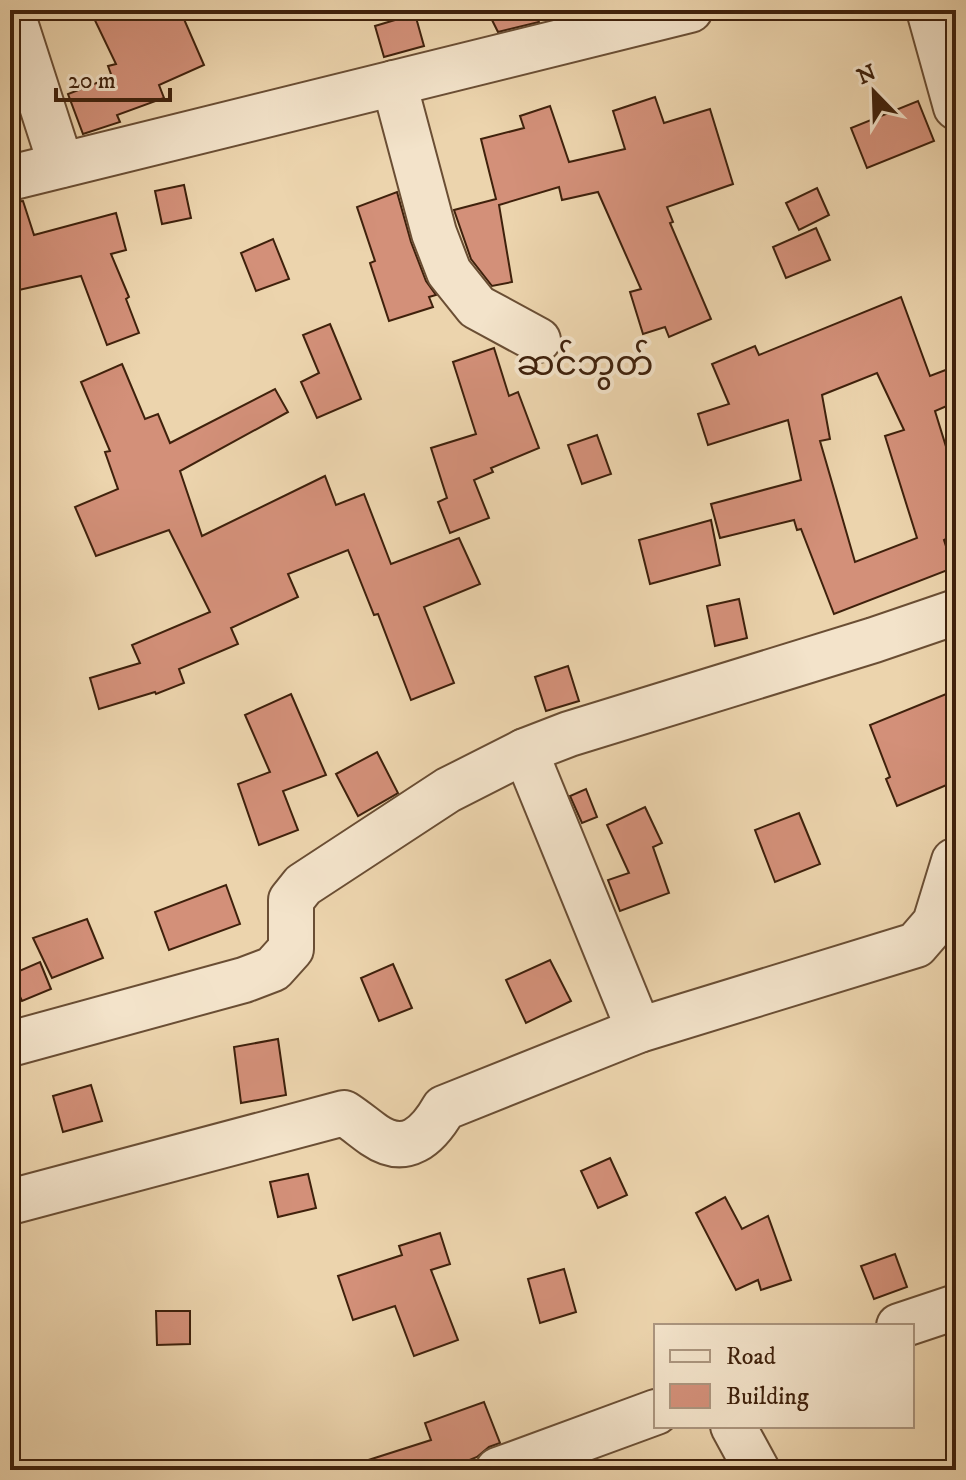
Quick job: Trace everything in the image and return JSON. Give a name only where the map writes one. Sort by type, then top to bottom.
[{"type":"street","points":[[11,10],[61,165]]},
{"type":"street","points":[[10,178],[690,10]]},
{"type":"street","points":[[929,10],[956,107]]},
{"type":"street","points":[[394,83],[434,233],[449,272],[477,307],[538,340]]},
{"type":"street","points":[[10,1044],[244,980],[273,969],[291,949],[291,900],[303,885],[448,790],[525,751],[569,734],[956,612]]},
{"type":"street","points":[[525,751],[639,1030]]},
{"type":"street","points":[[10,1202],[344,1113],[376,1137],[399,1145],[414,1142],[436,1122],[444,1108],[639,1030],[916,945],[935,923],[954,861]]},
{"type":"street","points":[[905,1324],[956,1307]]},
{"type":"street","points":[[498,1470],[654,1413]]},
{"type":"street","points":[[734,1428],[757,1470]]},
{"type":"building","points":[[90,10],[180,10],[204,65],[159,85],[164,98],[117,115],[120,122],[83,134],[68,94],[112,77],[108,66],[116,64]]},
{"type":"building","points":[[487,10],[533,10],[539,22],[498,32]]},
{"type":"building","points":[[415,14],[424,46],[384,57],[375,26]]},
{"type":"building","points":[[655,97],[664,123],[710,109],[733,184],[667,207],[673,222],[670,223],[711,319],[669,337],[665,327],[643,334],[630,292],[641,289],[598,192],[562,200],[559,187],[499,205],[512,282],[492,286],[471,259],[454,210],[496,199],[481,139],[524,128],[520,116],[550,106],[569,162],[625,149],[613,111]]},
{"type":"building","points":[[918,101],[934,141],[867,168],[851,128]]},
{"type":"building","points":[[184,185],[191,218],[162,224],[155,191]]},
{"type":"building","points":[[817,188],[829,215],[799,230],[786,203]]},
{"type":"building","points":[[397,192],[411,242],[426,281],[436,295],[429,297],[433,307],[389,321],[370,263],[375,261],[357,207]]},
{"type":"building","points":[[23,201],[34,235],[116,213],[126,250],[111,254],[129,297],[126,299],[139,333],[107,345],[81,276],[10,292],[10,202]]},
{"type":"building","points":[[816,228],[830,260],[786,278],[773,247]]},
{"type":"building","points":[[273,239],[289,279],[256,291],[241,253]]},
{"type":"building","points":[[901,297],[930,376],[956,366],[956,402],[935,411],[956,479],[956,534],[944,540],[953,568],[834,614],[801,529],[797,530],[794,520],[720,538],[711,504],[801,480],[788,420],[708,445],[698,414],[729,404],[712,364],[755,346],[759,355]],"holes":[[[877,373],[904,430],[885,436],[917,538],[855,562],[820,441],[830,439],[822,395]]]},
{"type":"building","points":[[330,324],[361,399],[317,418],[301,382],[319,373],[303,335]]},
{"type":"building","points":[[494,348],[509,396],[518,392],[539,448],[491,468],[493,472],[474,480],[489,518],[450,533],[438,502],[447,498],[431,448],[476,434],[453,362]]},
{"type":"building","points":[[122,364],[145,419],[158,414],[170,443],[275,389],[288,412],[180,471],[202,536],[325,476],[336,505],[364,494],[391,564],[459,538],[480,584],[424,607],[454,683],[411,700],[378,614],[374,615],[348,550],[288,574],[298,597],[231,628],[238,644],[179,669],[184,683],[99,709],[90,678],[140,663],[132,645],[210,612],[169,530],[96,556],[75,507],[118,489],[105,452],[110,451],[81,382]]},
{"type":"building","points":[[597,435],[611,474],[582,484],[568,445]]},
{"type":"building","points":[[711,520],[720,565],[650,584],[639,540]]},
{"type":"building","points":[[739,599],[747,638],[715,646],[707,606]]},
{"type":"building","points":[[568,666],[579,701],[546,711],[535,677]]},
{"type":"building","points":[[956,690],[956,781],[897,806],[886,779],[890,777],[870,725]]},
{"type":"building","points":[[291,694],[326,775],[283,791],[298,830],[259,845],[238,784],[270,772],[245,715]]},
{"type":"building","points":[[377,752],[398,793],[358,816],[336,774]]},
{"type":"building","points":[[586,789],[597,817],[582,823],[570,796]]},
{"type":"building","points":[[645,807],[662,843],[653,847],[669,893],[620,911],[608,880],[629,873],[607,825]]},
{"type":"building","points":[[799,813],[820,864],[775,882],[755,830]]},
{"type":"building","points":[[226,885],[240,924],[169,950],[155,912]]},
{"type":"building","points":[[87,919],[103,958],[52,978],[33,938]]},
{"type":"building","points":[[550,960],[571,1001],[526,1023],[506,980]]},
{"type":"building","points":[[40,962],[51,989],[22,1001],[10,975]]},
{"type":"building","points":[[393,964],[412,1008],[379,1021],[361,978]]},
{"type":"building","points":[[278,1039],[286,1095],[241,1103],[234,1047]]},
{"type":"building","points":[[91,1085],[102,1121],[63,1132],[53,1096]]},
{"type":"building","points":[[610,1158],[627,1195],[598,1208],[581,1171]]},
{"type":"building","points":[[308,1174],[316,1208],[278,1217],[270,1182]]},
{"type":"building","points":[[725,1197],[742,1229],[768,1216],[791,1280],[761,1290],[758,1280],[736,1290],[696,1213]]},
{"type":"building","points":[[440,1233],[450,1264],[431,1270],[458,1340],[414,1356],[395,1306],[353,1320],[338,1276],[402,1255],[399,1246]]},
{"type":"building","points":[[895,1254],[907,1287],[874,1299],[861,1266]]},
{"type":"building","points":[[564,1269],[576,1312],[540,1323],[528,1279]]},
{"type":"building","points":[[156,1311],[190,1311],[190,1344],[157,1345]]},
{"type":"building","points":[[484,1402],[500,1443],[477,1457],[445,1470],[360,1470],[359,1463],[431,1440],[425,1423]]},
{"type":"district","name":"ဆင်ဘွတ်","points":[[585,365]]}]
